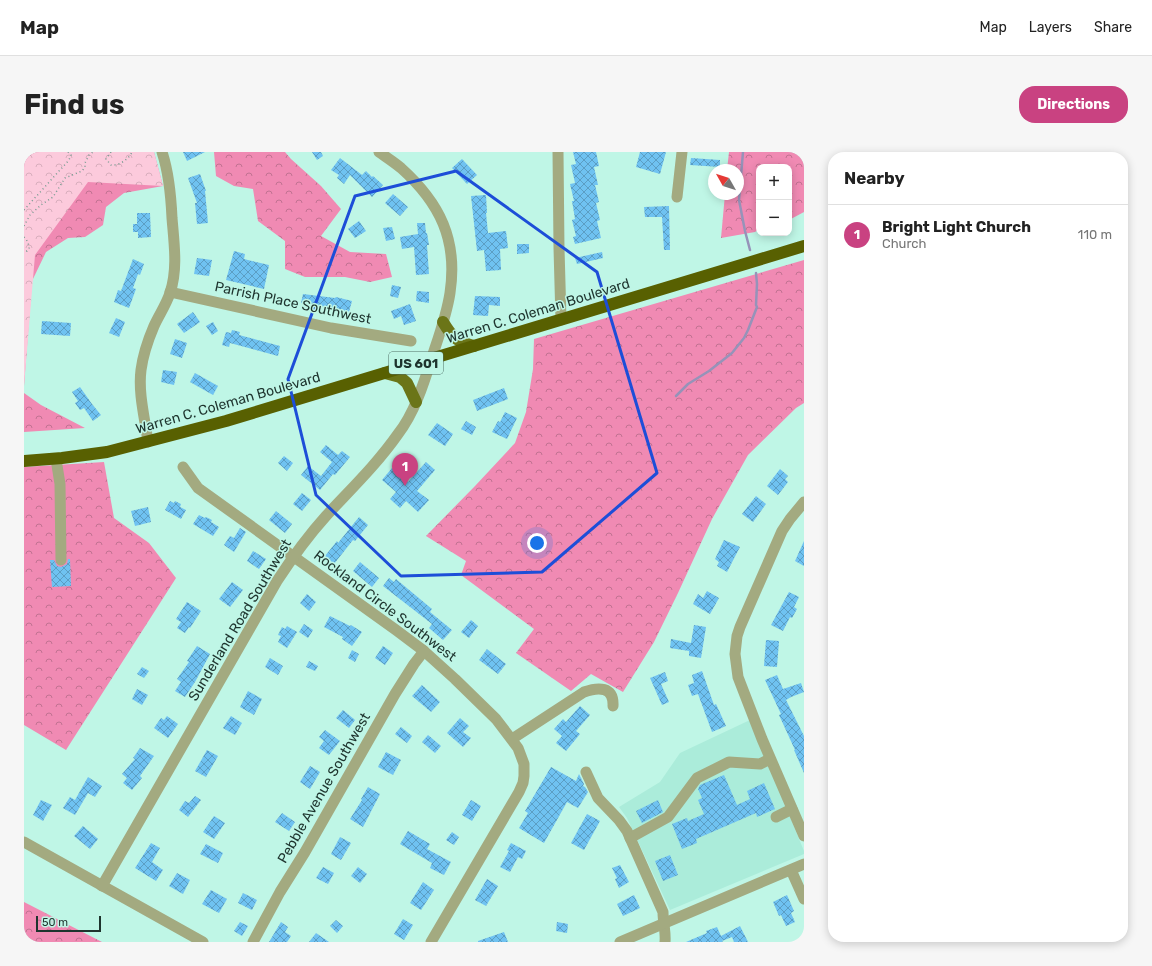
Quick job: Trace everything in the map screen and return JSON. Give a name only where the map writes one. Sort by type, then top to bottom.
[{"type":"highway","name":"Warren C. Coleman Boulevard","points":[[24,461],[56,459],[107,452],[226,422],[431,358],[562,320],[804,246]]},
{"type":"main road","points":[[443,322],[454,337],[465,344],[474,346]]},
{"type":"main road","points":[[385,373],[400,377],[407,384],[416,402]]},
{"type":"street","points":[[148,442],[141,392],[141,371],[145,350],[170,292],[174,278],[175,251],[170,185],[162,152]]},
{"type":"street","name":"Sunderland Road Southwest","points":[[102,886],[294,556],[399,434],[416,402],[443,322],[450,294],[452,275],[451,254],[446,228],[442,218],[431,201],[400,167],[379,152]]},
{"type":"street","points":[[558,152],[559,248],[562,320]]},
{"type":"street","points":[[677,197],[682,152]]},
{"type":"street","name":"Parrish Place Southwest","points":[[170,292],[331,328],[411,341]]},
{"type":"street","points":[[56,459],[60,484],[61,560]]},
{"type":"street","name":"Rockland Circle Southwest","points":[[183,467],[198,488],[424,651],[496,719],[518,748],[524,764],[523,783],[519,792],[431,942]]},
{"type":"street","points":[[804,502],[782,531],[740,627],[737,636],[735,654],[738,677],[770,759],[804,836]]},
{"type":"street","name":"Pebble Avenue Southwest","points":[[253,942],[280,892],[305,852],[396,694],[414,664],[424,651]]},
{"type":"street","points":[[512,739],[584,692],[594,688],[604,689],[612,695],[613,706]]},
{"type":"street","points":[[630,838],[668,817],[697,778],[729,762],[760,764],[770,759]]},
{"type":"street","points":[[586,772],[598,798],[619,820],[627,831],[662,912],[666,937],[665,942]]},
{"type":"street","points":[[776,817],[792,809]]},
{"type":"street","points":[[24,842],[203,942]]},
{"type":"street","points":[[620,942],[804,864]]},
{"type":"street","points":[[791,870],[804,899]]},
{"type":"path","points":[[24,210],[69,160],[71,155],[68,152]]},
{"type":"path","points":[[24,226],[30,215],[53,197],[65,178],[82,171],[89,155],[93,152]]},
{"type":"path","points":[[111,152],[106,159],[111,165],[115,165],[127,159],[132,152]]},
{"type":"path","points":[[24,237],[28,242],[29,248],[27,251],[24,251]]},
{"type":"highlighted area","points":[[456,171],[597,272],[657,473],[542,572],[401,576],[316,495],[288,379],[355,196]]},
{"type":"shaded area","points":[[750,720],[804,854],[670,910],[627,818],[619,807],[660,782],[680,753]]},
{"type":"green space","points":[[24,152],[154,152],[163,186],[124,193],[106,207],[103,225],[85,237],[68,238],[46,252],[32,281],[24,386]]},
{"type":"green space","points":[[24,152],[154,152],[163,186],[88,182],[35,255],[24,386]]},
{"type":"green space","points":[[214,152],[285,152],[321,186],[341,209],[321,236],[350,252],[386,254],[392,277],[370,282],[345,277],[305,277],[285,269],[285,241],[258,221],[253,189],[234,186],[216,176]]},
{"type":"green space","points":[[729,152],[804,152],[804,212],[792,218],[792,164],[756,164],[756,231],[721,238],[724,200],[744,200],[744,164],[728,164]]},
{"type":"green space","points":[[804,260],[804,403],[796,408],[748,455],[712,519],[654,642],[623,692],[591,674],[571,691],[516,653],[534,629],[461,575],[466,561],[426,536],[515,443],[526,412],[533,369],[534,339]]},
{"type":"green space","points":[[24,393],[41,405],[85,428],[24,432]]},
{"type":"green space","points":[[104,462],[114,518],[149,543],[176,578],[66,750],[24,725],[24,467]]},
{"type":"green space","points":[[24,902],[102,942],[24,942]]},
{"type":"building","points":[[183,152],[205,152],[187,161]]},
{"type":"building","points":[[312,152],[321,152],[323,156],[317,160]]},
{"type":"building","points":[[573,152],[596,152],[599,166],[594,167],[598,185],[595,185],[599,202],[596,203],[600,220],[597,221],[601,238],[575,244],[573,237],[576,236],[572,220],[575,219],[572,201],[574,201],[570,184],[575,183],[571,165],[576,164]]},
{"type":"building","points":[[640,152],[666,152],[660,174],[636,167]]},
{"type":"building","points":[[340,158],[362,175],[366,171],[383,185],[372,197],[350,175],[344,184],[337,178],[339,175],[331,170]]},
{"type":"building","points":[[691,158],[720,160],[720,164],[708,164],[708,166],[690,165]]},
{"type":"building","points":[[462,159],[477,175],[467,184],[452,168]]},
{"type":"building","points":[[200,174],[206,191],[208,223],[197,224],[195,203],[197,203],[188,178]]},
{"type":"building","points":[[393,194],[408,207],[400,216],[385,203]]},
{"type":"building","points":[[486,195],[488,233],[506,231],[508,248],[500,249],[501,270],[486,271],[484,250],[477,251],[471,196]]},
{"type":"building","points":[[669,206],[670,250],[664,250],[662,217],[645,217],[644,207]]},
{"type":"building","points":[[137,213],[150,213],[151,237],[138,238],[138,232],[133,232],[133,224],[137,224]]},
{"type":"building","points":[[359,221],[366,231],[355,238],[348,229]]},
{"type":"building","points":[[417,223],[425,223],[429,245],[427,245],[429,274],[416,275],[414,247],[402,249],[400,237],[418,234]]},
{"type":"building","points":[[392,227],[395,239],[386,241],[383,228]]},
{"type":"building","points":[[517,244],[529,244],[529,253],[517,254]]},
{"type":"building","points":[[234,251],[245,254],[244,259],[269,265],[264,289],[226,280]]},
{"type":"building","points":[[602,252],[603,258],[577,264],[575,258]]},
{"type":"building","points":[[197,258],[212,260],[209,276],[194,274]]},
{"type":"building","points":[[133,259],[144,264],[140,275],[138,274],[133,288],[136,289],[129,308],[114,302],[118,290],[121,291]]},
{"type":"building","points":[[392,285],[401,287],[398,298],[390,296]]},
{"type":"building","points":[[417,291],[429,292],[429,303],[416,301]]},
{"type":"building","points":[[303,294],[336,297],[352,301],[349,312],[301,303]]},
{"type":"building","points":[[475,296],[500,297],[500,306],[489,305],[488,316],[473,315]]},
{"type":"building","points":[[410,304],[416,321],[404,325],[401,316],[394,319],[391,311]]},
{"type":"building","points":[[193,312],[200,322],[184,333],[177,324]]},
{"type":"building","points":[[116,318],[125,322],[119,337],[109,333]]},
{"type":"building","points":[[42,321],[71,323],[70,336],[41,334]]},
{"type":"building","points":[[213,322],[218,331],[212,335],[206,326]]},
{"type":"building","points":[[232,330],[240,332],[239,335],[280,346],[278,356],[230,343],[229,347],[222,345],[226,332],[231,333]]},
{"type":"building","points":[[175,339],[187,343],[182,358],[170,354]]},
{"type":"building","points":[[163,370],[177,372],[174,385],[161,382]]},
{"type":"building","points":[[195,373],[218,386],[213,395],[190,382]]},
{"type":"building","points":[[80,387],[101,415],[93,421],[84,408],[80,410],[75,403],[78,401],[72,392]]},
{"type":"building","points":[[504,388],[508,399],[477,411],[473,400]]},
{"type":"building","points":[[505,412],[517,418],[507,439],[492,432],[498,421],[500,422]]},
{"type":"building","points":[[466,421],[476,427],[472,435],[461,429]]},
{"type":"building","points":[[437,423],[453,434],[445,446],[428,435]]},
{"type":"building","points":[[326,445],[338,455],[342,451],[350,457],[320,490],[301,475],[308,466],[321,476],[332,462],[320,452]]},
{"type":"building","points":[[284,456],[293,463],[287,471],[278,463]]},
{"type":"building","points":[[426,462],[435,470],[417,491],[429,500],[418,512],[406,501],[400,508],[390,499],[396,492],[382,480],[392,468],[408,482]]},
{"type":"building","points":[[780,469],[788,476],[785,479],[788,482],[778,495],[767,486]]},
{"type":"building","points":[[302,493],[311,500],[302,511],[293,504]]},
{"type":"building","points":[[756,496],[766,504],[753,522],[742,514]]},
{"type":"building","points":[[170,501],[174,503],[175,501],[181,504],[180,507],[186,510],[181,519],[165,510]]},
{"type":"building","points":[[148,507],[151,522],[135,526],[131,511]]},
{"type":"building","points":[[276,511],[292,524],[285,533],[269,520]]},
{"type":"building","points":[[199,515],[212,520],[211,522],[219,527],[213,536],[193,524]]},
{"type":"building","points":[[359,517],[368,525],[355,541],[353,540],[334,564],[325,556],[337,541],[338,543]]},
{"type":"building","points":[[240,528],[246,532],[234,552],[224,545],[230,536],[234,538]]},
{"type":"building","points":[[724,540],[740,547],[727,572],[717,566],[719,562],[715,559]]},
{"type":"building","points":[[804,541],[804,566],[795,561]]},
{"type":"building","points":[[253,551],[266,559],[259,569],[247,561]]},
{"type":"building","points":[[68,559],[70,559],[71,586],[52,587],[50,560],[54,560],[57,566],[61,567],[67,564]]},
{"type":"building","points":[[360,562],[379,578],[372,587],[353,571]]},
{"type":"building","points":[[389,578],[394,582],[396,579],[432,609],[430,612],[452,630],[443,640],[429,628],[432,624],[383,586]]},
{"type":"building","points":[[232,582],[243,590],[230,607],[219,599]]},
{"type":"building","points":[[707,591],[719,598],[710,614],[693,604],[698,594],[703,598]]},
{"type":"building","points":[[789,592],[799,597],[794,607],[797,609],[792,618],[790,617],[783,631],[771,625]]},
{"type":"building","points":[[307,594],[316,602],[309,611],[300,603]]},
{"type":"building","points":[[187,602],[201,611],[185,633],[177,628],[181,622],[176,619]]},
{"type":"building","points":[[330,616],[350,626],[351,625],[362,632],[352,646],[342,639],[343,637],[324,627]]},
{"type":"building","points":[[471,620],[478,626],[469,638],[461,632]]},
{"type":"building","points":[[304,624],[313,630],[308,638],[299,632]]},
{"type":"building","points":[[694,625],[706,627],[701,658],[689,656],[689,651],[670,648],[671,639],[691,643]]},
{"type":"building","points":[[287,626],[297,632],[287,648],[278,642],[281,636],[278,635],[282,627],[285,629]]},
{"type":"building","points":[[766,640],[779,641],[777,667],[764,666]]},
{"type":"building","points":[[197,646],[210,654],[185,697],[175,691],[181,682],[177,679],[189,662],[187,661]]},
{"type":"building","points":[[383,646],[393,653],[385,665],[375,658]]},
{"type":"building","points":[[487,649],[506,664],[498,674],[479,660]]},
{"type":"building","points":[[352,650],[359,654],[355,662],[348,658]]},
{"type":"building","points":[[270,658],[283,666],[278,675],[265,667]]},
{"type":"building","points":[[309,661],[318,666],[315,671],[306,667]]},
{"type":"building","points":[[142,667],[149,671],[144,678],[137,674]]},
{"type":"building","points":[[702,671],[714,705],[716,704],[726,726],[712,732],[698,694],[692,696],[688,685],[694,683],[692,675]]},
{"type":"building","points":[[665,672],[668,681],[661,684],[669,702],[662,705],[650,678]]},
{"type":"building","points":[[777,675],[783,689],[801,683],[804,692],[786,700],[804,736],[804,773],[779,715],[781,714],[765,680]]},
{"type":"building","points":[[422,685],[440,702],[431,712],[412,696]]},
{"type":"building","points":[[137,689],[148,695],[142,705],[132,699]]},
{"type":"building","points":[[248,691],[262,699],[254,715],[240,707]]},
{"type":"building","points":[[580,706],[590,715],[576,731],[580,734],[566,751],[556,743],[562,736],[554,729],[563,719],[566,722]]},
{"type":"building","points":[[343,710],[355,720],[349,728],[336,718]]},
{"type":"building","points":[[167,716],[178,724],[168,738],[154,728],[161,718],[164,720]]},
{"type":"building","points":[[231,716],[242,723],[235,735],[223,728]]},
{"type":"building","points":[[460,718],[469,726],[463,732],[471,738],[463,747],[447,733]]},
{"type":"building","points":[[401,727],[412,736],[407,743],[395,734]]},
{"type":"building","points":[[325,730],[340,741],[329,755],[319,748],[324,741],[319,737]]},
{"type":"building","points":[[428,735],[441,746],[435,753],[422,742]]},
{"type":"building","points":[[140,748],[154,756],[140,776],[142,778],[132,790],[123,783],[127,778],[122,774],[135,759],[133,758]]},
{"type":"building","points":[[207,750],[218,756],[206,777],[195,771]]},
{"type":"building","points":[[386,752],[401,760],[393,775],[378,767]]},
{"type":"building","points":[[310,766],[320,772],[310,789],[300,782]]},
{"type":"building","points":[[551,767],[576,781],[579,774],[584,784],[583,786],[588,792],[578,808],[567,802],[544,843],[519,828],[528,813],[525,811]]},
{"type":"building","points":[[724,775],[737,805],[750,799],[747,791],[764,783],[775,809],[757,817],[756,813],[696,839],[697,843],[682,849],[672,824],[687,818],[688,821],[704,814],[698,800],[702,798],[698,789],[700,785]]},
{"type":"building","points":[[88,777],[102,786],[95,797],[88,793],[75,815],[63,808],[70,797],[75,800]]},
{"type":"building","points":[[368,787],[380,794],[363,827],[350,819]]},
{"type":"building","points":[[195,796],[201,800],[188,817],[179,810],[185,801],[189,803]]},
{"type":"building","points":[[41,800],[52,805],[43,821],[33,815]]},
{"type":"building","points":[[471,800],[481,806],[472,821],[462,815]]},
{"type":"building","points":[[658,800],[663,812],[642,823],[636,811]]},
{"type":"building","points":[[282,813],[295,822],[289,831],[275,822]]},
{"type":"building","points":[[587,814],[600,821],[584,850],[571,843]]},
{"type":"building","points":[[214,816],[225,823],[214,839],[203,832]]},
{"type":"building","points":[[83,826],[98,839],[90,849],[74,836]]},
{"type":"building","points":[[408,831],[430,844],[427,849],[451,862],[444,875],[430,868],[432,863],[400,844]]},
{"type":"building","points":[[452,832],[459,837],[454,845],[446,840]]},
{"type":"building","points":[[340,837],[351,843],[341,860],[331,854]]},
{"type":"building","points":[[151,843],[160,848],[152,862],[163,870],[156,881],[135,868]]},
{"type":"building","points":[[511,843],[526,851],[522,859],[518,857],[510,872],[500,867],[509,851],[507,850]]},
{"type":"building","points":[[206,844],[223,853],[218,863],[200,854]]},
{"type":"building","points":[[670,855],[678,875],[663,881],[655,861]]},
{"type":"building","points":[[620,865],[629,882],[619,888],[615,879],[617,878],[612,868]]},
{"type":"building","points":[[323,867],[334,873],[328,884],[316,878]]},
{"type":"building","points":[[358,867],[367,874],[360,883],[351,876]]},
{"type":"building","points":[[177,873],[190,880],[183,894],[169,886]]},
{"type":"building","points":[[487,879],[498,886],[486,906],[475,900]]},
{"type":"building","points":[[423,882],[434,890],[421,910],[410,903]]},
{"type":"building","points":[[211,890],[227,899],[219,913],[202,904]]},
{"type":"building","points":[[243,893],[257,900],[252,910],[238,903]]},
{"type":"building","points":[[634,895],[640,908],[623,916],[617,904]]},
{"type":"building","points":[[787,895],[794,911],[791,913],[795,922],[786,926],[781,915],[779,916],[773,902]]},
{"type":"building","points":[[403,919],[413,925],[404,940],[394,934]]},
{"type":"building","points":[[336,920],[343,926],[337,933],[330,926]]},
{"type":"building","points":[[240,922],[248,926],[242,936],[234,931]]},
{"type":"building","points":[[281,922],[288,927],[285,932],[291,936],[287,942],[269,942]]},
{"type":"building","points":[[557,922],[568,924],[567,933],[556,931]]},
{"type":"building","points":[[740,926],[748,942],[734,942],[732,937],[722,941],[723,942],[686,942],[717,927],[721,936]]},
{"type":"building","points":[[504,932],[508,942],[478,942],[478,941]]},
{"type":"building","points":[[316,933],[329,942],[309,942]]},
{"type":"waterway","points":[[743,152],[739,200],[750,250]]},
{"type":"waterway","points":[[676,396],[688,384],[709,371],[732,353],[744,338],[757,307],[756,273]]},
{"type":"place","name":"Bright Light Church","points":[[405,486]]}]
